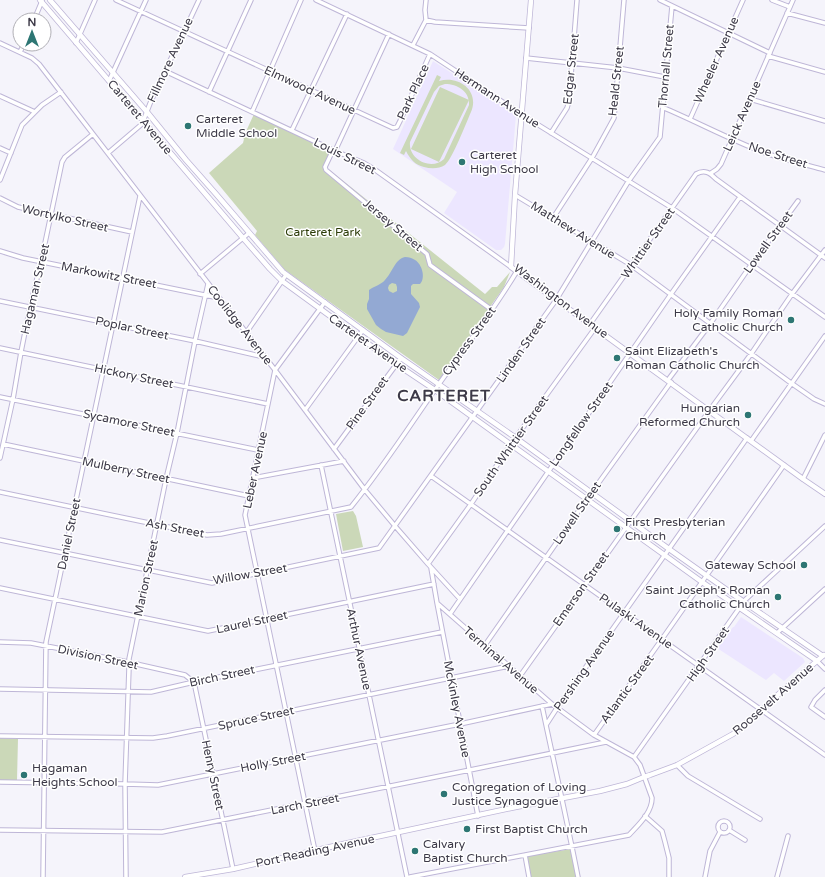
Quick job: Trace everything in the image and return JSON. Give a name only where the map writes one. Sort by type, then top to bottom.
[{"type":"street","name":"Carteret Avenue","points":[[50,0],[282,272],[401,358],[592,492],[669,549],[824,656]]},
{"type":"street","points":[[76,43],[96,0]]},
{"type":"street","name":"Elmwood Avenue","points":[[116,0],[393,128]]},
{"type":"street","points":[[109,81],[146,0]]},
{"type":"street","name":"Fillmore Avenue","points":[[108,153],[142,124],[146,112],[199,0]]},
{"type":"street","points":[[209,92],[251,0]]},
{"type":"street","points":[[252,112],[301,0]]},
{"type":"street","name":"Hermann Avenue","points":[[316,0],[430,54],[550,133],[672,208],[825,317]]},
{"type":"street","points":[[413,45],[426,20],[426,0]]},
{"type":"street","name":"Washington Avenue","points":[[531,0],[515,194],[511,267],[825,494]]},
{"type":"street","name":"Edgar Street","points":[[550,133],[567,108],[569,101],[577,0]]},
{"type":"street","name":"Heald Street","points":[[554,218],[592,158],[614,118],[624,0]]},
{"type":"street","points":[[660,0],[769,55],[825,72]]},
{"type":"street","name":"Wheeler Avenue","points":[[690,119],[743,0]]},
{"type":"street","points":[[772,0],[790,8],[793,0]]},
{"type":"street","name":"Carteret Avenue","points":[[42,1],[168,151],[282,281],[396,364],[587,498],[702,582],[817,661]]},
{"type":"street","points":[[37,12],[42,1]]},
{"type":"street","name":"Thornall Street","points":[[661,127],[672,6]]},
{"type":"street","name":"Leick Avenue","points":[[711,173],[721,164],[790,8]]},
{"type":"street","points":[[787,13],[825,23]]},
{"type":"street","points":[[292,130],[347,14]]},
{"type":"street","points":[[426,20],[435,22],[529,28]]},
{"type":"street","name":"Jersey Street","points":[[389,34],[354,111],[325,167],[326,170],[427,254],[430,265],[492,310]]},
{"type":"street","name":"Coolidge Avenue","points":[[0,43],[12,48]]},
{"type":"street","name":"Coolidge Avenue","points":[[20,52],[32,58],[39,64],[275,370],[365,490],[431,568],[460,599]]},
{"type":"street","name":"Park Place","points":[[393,128],[397,127],[400,121],[430,54]]},
{"type":"street","points":[[526,58],[618,68],[665,77]]},
{"type":"street","name":"Louis Street","points":[[165,71],[364,163],[511,267]]},
{"type":"street","points":[[0,180],[22,125],[42,105],[61,92]]},
{"type":"street","points":[[0,96],[35,112]]},
{"type":"street","points":[[750,99],[825,121]]},
{"type":"street","name":"Noe Street","points":[[662,107],[732,139],[767,153],[825,170]]},
{"type":"street","name":"Linden Street","points":[[395,526],[556,300],[592,241],[660,137],[661,127]]},
{"type":"street","name":"Hagaman Street","points":[[0,458],[13,399],[30,306],[62,162],[65,157],[93,134]]},
{"type":"street","points":[[168,151],[174,145]]},
{"type":"street","points":[[0,148],[11,153]]},
{"type":"street","name":"Whittier Street","points":[[590,324],[696,174],[703,171],[711,173]]},
{"type":"street","points":[[711,173],[716,179],[740,197],[825,258]]},
{"type":"street","name":"Matthew Avenue","points":[[515,194],[631,265],[791,383],[814,399],[825,404]]},
{"type":"street","name":"Daniel Street","points":[[43,877],[46,646],[140,196]]},
{"type":"street","points":[[213,203],[219,197]]},
{"type":"street","name":"Longfellow Street","points":[[450,614],[671,294],[740,197]]},
{"type":"street","name":"Wortylko Street","points":[[0,198],[18,207],[132,232]]},
{"type":"street","name":"Lowell Street","points":[[485,645],[669,381],[798,201]]},
{"type":"street","points":[[200,274],[249,233]]},
{"type":"street","name":"Emerson Street","points":[[520,676],[708,410],[751,354],[792,294],[825,250]]},
{"type":"street","name":"Markowitz Street","points":[[0,251],[41,262],[219,298]]},
{"type":"street","name":"Cypress Street","points":[[365,490],[492,310],[517,271]]},
{"type":"street","points":[[246,333],[286,275]]},
{"type":"street","name":"Marion Street","points":[[126,877],[126,784],[129,659],[208,284]]},
{"type":"street","name":"Poplar Street","points":[[0,301],[30,306],[264,357]]},
{"type":"street","points":[[275,370],[324,302]]},
{"type":"street","name":"South Whittier Street","points":[[428,564],[511,444],[595,328]]},
{"type":"street","points":[[305,410],[363,330]]},
{"type":"street","name":"Pershing Avenue","points":[[546,725],[669,549],[825,336]]},
{"type":"street","name":"Hickory Street","points":[[0,348],[268,404]]},
{"type":"street","name":"Pine Street","points":[[334,449],[401,358]]},
{"type":"street","name":"Leber Avenue","points":[[275,370],[246,516],[315,851]]},
{"type":"street","name":"Sycamore Street","points":[[0,397],[258,450]]},
{"type":"street","points":[[803,479],[825,435]]},
{"type":"street","name":"Mulberry Street","points":[[3,444],[249,496]]},
{"type":"street","points":[[253,478],[344,461]]},
{"type":"street","name":"Atlantic Street","points":[[594,735],[784,465]]},
{"type":"street","name":"Arthur Avenue","points":[[321,466],[406,877]]},
{"type":"street","name":"Pulaski Avenue","points":[[431,476],[662,640],[700,665],[825,755]]},
{"type":"street","name":"Ash Street","points":[[0,492],[207,536],[351,507],[365,490]]},
{"type":"street","name":"Willow Street","points":[[0,540],[212,583],[378,549],[395,526]]},
{"type":"street","name":"High Street","points":[[634,757],[744,602],[825,526]]},
{"type":"street","name":"McKinley Avenue","points":[[431,568],[478,816]]},
{"type":"street","name":"Laurel Street","points":[[0,588],[208,632],[434,584]]},
{"type":"street","points":[[777,633],[825,588]]},
{"type":"street","points":[[437,603],[450,614]]},
{"type":"street","name":"Terminal Avenue","points":[[450,614],[557,708],[594,735],[634,757]]},
{"type":"street","name":"Birch Street","points":[[0,689],[151,692],[276,665],[359,650],[442,632]]},
{"type":"street","name":"Division Street","points":[[0,642],[31,643],[129,663],[185,675],[194,682]]},
{"type":"street","name":"Roosevelt Avenue","points":[[398,833],[614,788],[677,765],[733,734],[824,656]]},
{"type":"street","points":[[817,661],[825,670]]},
{"type":"street","name":"Spruce Street","points":[[0,736],[153,738],[204,729],[509,666]]},
{"type":"street","name":"Henry Street","points":[[194,682],[233,869]]},
{"type":"street","points":[[825,690],[815,700],[811,707],[825,717]]},
{"type":"street","name":"Holly Street","points":[[0,782],[158,785],[378,741],[552,704]]},
{"type":"street","name":"Pershing Avenue","points":[[542,706],[578,877]]},
{"type":"street","name":"Larch Street","points":[[0,830],[162,832],[469,771],[606,742]]},
{"type":"street","points":[[410,877],[629,835],[645,816],[652,804],[652,798],[644,776],[638,762],[634,757]]},
{"type":"street","points":[[677,765],[688,776],[760,820]]},
{"type":"street","points":[[645,816],[662,831],[669,858],[669,877]]},
{"type":"street","points":[[705,877],[710,851],[720,832],[718,827],[719,824],[722,822],[728,823],[730,827],[729,830]]},
{"type":"street","points":[[720,832],[725,833],[729,830]]},
{"type":"street","points":[[729,830],[745,840]]},
{"type":"street","name":"Port Reading Avenue","points":[[185,877],[233,869],[398,833]]},
{"type":"street","points":[[777,877],[788,836]]},
{"type":"street","points":[[525,855],[529,877]]},
{"type":"shaded area","name":"Carteret High School","points":[[433,61],[516,115],[505,244],[501,250],[496,250],[444,213],[457,192],[393,149]]},
{"type":"shaded area","points":[[741,617],[803,658],[805,662],[784,681],[774,673],[766,680],[717,648]]},
{"type":"green space","points":[[437,75],[441,77],[439,81],[454,80],[466,86],[473,97],[471,112],[455,148],[445,165],[435,168],[424,167],[413,161],[406,151],[404,155],[400,153]],"holes":[[[450,84],[459,87],[468,96],[469,105],[444,159],[433,164],[427,164],[422,162],[413,154],[410,148],[410,142],[434,92],[439,86]]]},
{"type":"green space","points":[[440,87],[469,100],[439,162],[411,149]]},
{"type":"green space","name":"Carteret Park","points":[[254,114],[335,150],[327,168],[485,294],[492,287],[497,287],[510,272],[504,287],[439,380],[285,270],[255,235],[257,231],[209,173],[243,143],[243,138]]},
{"type":"green space","points":[[353,511],[356,516],[363,547],[343,551],[336,514]]},
{"type":"green space","points":[[0,738],[18,739],[17,780],[0,780]]},
{"type":"green space","points":[[572,849],[578,877],[528,877],[524,856]]},
{"type":"water","points":[[408,257],[415,260],[420,265],[423,275],[420,284],[413,284],[411,286],[411,294],[419,303],[420,307],[407,333],[403,336],[386,332],[381,329],[376,325],[367,309],[369,290],[383,282],[396,263],[402,258]],"holes":[[[392,283],[396,284],[397,291],[393,293],[389,291],[389,285]]]},
{"type":"place","name":"Carteret Middle School","points":[[188,126]]},
{"type":"place","name":"Carteret High School","points":[[462,162]]},
{"type":"place","name":"Holy Family Roman Catholic Church","points":[[791,320]]},
{"type":"place","name":"Saint Elizabeth's Roman Catholic Church","points":[[617,358]]},
{"type":"place","name":"Hungarian Reformed Church","points":[[748,415]]},
{"type":"place","name":"First Presbyterian Church","points":[[617,529]]},
{"type":"place","name":"Gateway School","points":[[804,565]]},
{"type":"place","name":"Saint Joseph's Roman Catholic Church","points":[[778,597]]},
{"type":"place","name":"Hagaman Heights School","points":[[24,775]]},
{"type":"place","name":"Congregation of Loving Justice Synagogue","points":[[444,794]]},
{"type":"place","name":"First Baptist Church","points":[[467,829]]},
{"type":"place","name":"Calvary Baptist Church","points":[[415,851]]},
{"type":"district","name":"CARTERET","points":[[444,396]]}]
